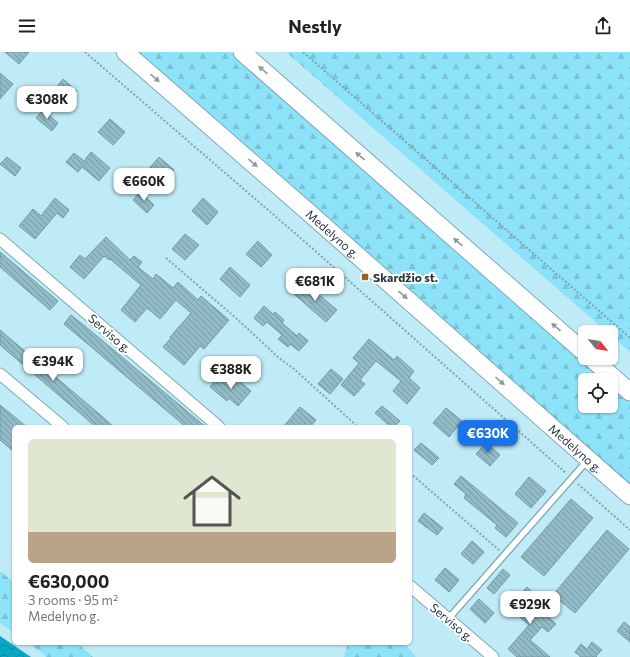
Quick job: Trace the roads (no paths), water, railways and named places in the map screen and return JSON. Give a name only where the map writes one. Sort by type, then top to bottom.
[{"type":"main road","name":"Medelyno g.","points":[[125,52],[300,204],[630,496]]},
{"type":"main road","points":[[242,52],[578,347]]},
{"type":"main road","points":[[599,365],[630,392]]},
{"type":"street","name":"Serviso g.","points":[[0,239],[217,425]]},
{"type":"street","points":[[0,374],[61,425]]},
{"type":"street","name":"Serviso g.","points":[[412,588],[493,657]]},
{"type":"lane","points":[[448,618],[588,459]]},
{"type":"water","points":[[0,636],[31,657],[0,657]]},
{"type":"place","name":"Skardžio st.","points":[[365,277]]}]
